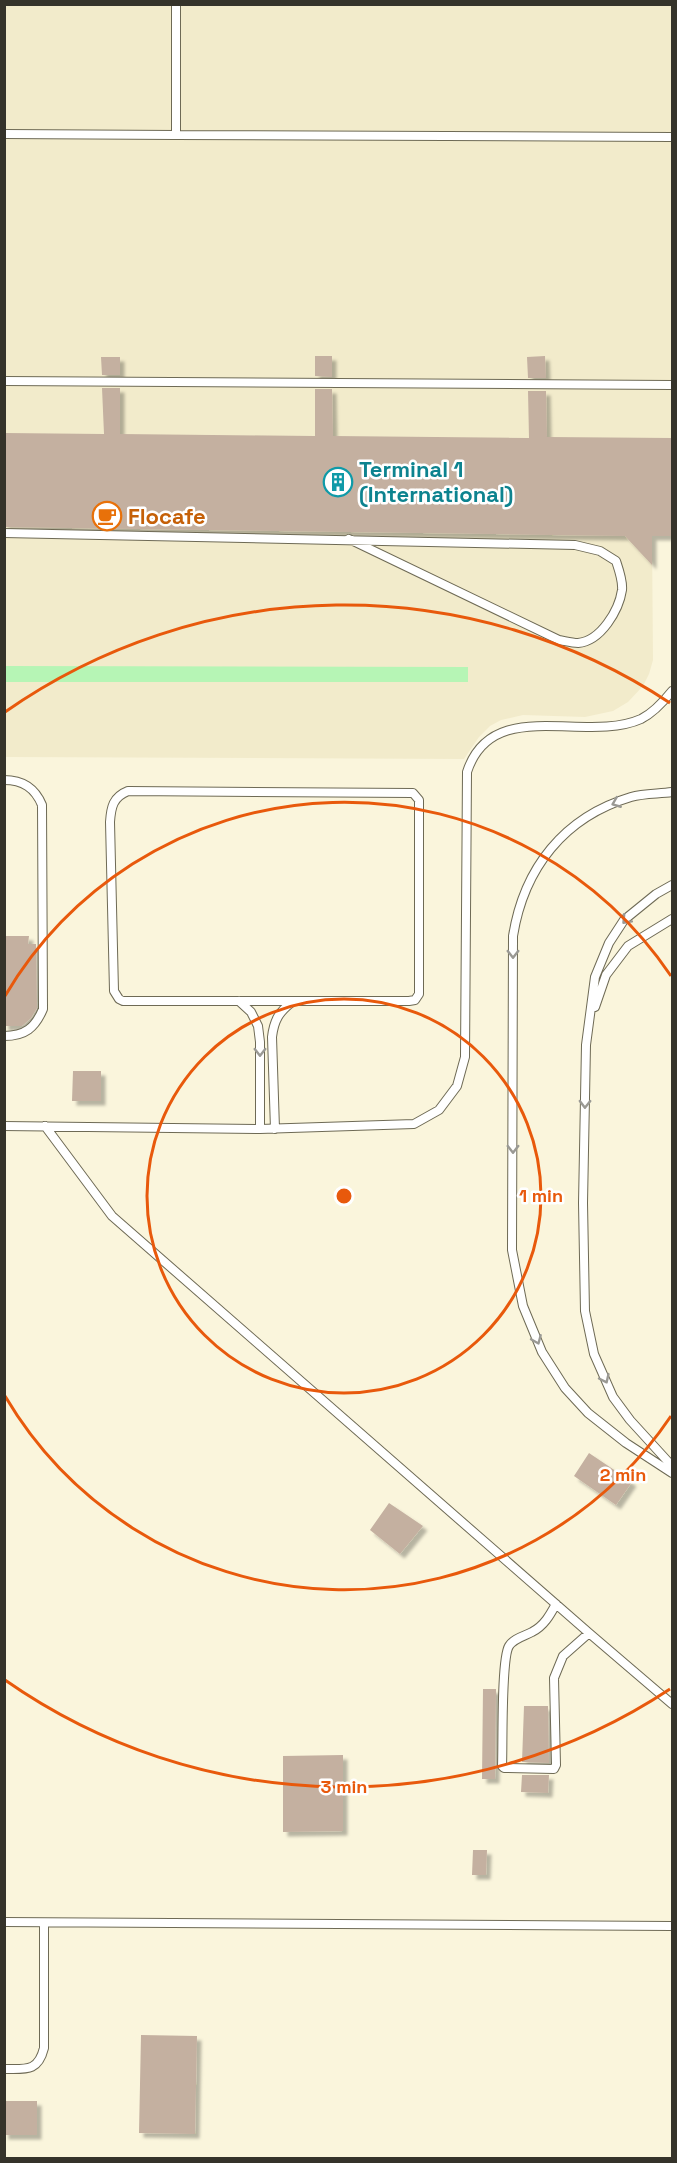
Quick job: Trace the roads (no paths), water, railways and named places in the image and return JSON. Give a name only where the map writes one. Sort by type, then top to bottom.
[{"type":"lane","points":[[176,4],[176,135]]},
{"type":"lane","points":[[4,134],[672,137]]},
{"type":"lane","points":[[4,381],[672,385]]},
{"type":"lane","points":[[4,533],[349,539],[575,545],[600,551],[616,561],[622,589],[608,622],[597,635],[579,643],[559,640],[349,539]]},
{"type":"lane","points":[[4,1126],[275,1129],[414,1124],[439,1110],[458,1086],[465,1057],[466,772],[471,760],[488,738],[509,730],[530,727],[614,726],[641,718],[661,705],[672,691]]},
{"type":"lane","points":[[4,780],[16,780],[25,784],[38,795],[42,805],[43,1009],[32,1028],[24,1034],[4,1036]]},
{"type":"lane","points":[[128,792],[413,793],[418,800],[419,994],[415,1000],[409,1002],[292,1002],[123,1001],[115,996],[110,842],[111,809],[120,794],[128,792]]},
{"type":"lane","points":[[672,792],[633,796],[587,815],[561,837],[538,865],[523,892],[513,936],[512,1238],[512,1250],[523,1306],[542,1352],[565,1388],[588,1413],[626,1443],[672,1473]]},
{"type":"lane","points":[[672,885],[656,894],[624,920],[609,944],[595,977],[586,1045],[584,1203],[585,1311],[594,1354],[614,1397],[630,1420],[672,1466]]},
{"type":"lane","points":[[586,1045],[595,1006],[606,975],[628,946],[672,918]]},
{"type":"lane","points":[[238,1001],[251,1012],[258,1026],[260,1129]]},
{"type":"lane","points":[[275,1129],[272,1037],[274,1023],[281,1010],[292,1002]]},
{"type":"lane","points":[[45,1126],[112,1216],[672,1704]]},
{"type":"lane","points":[[556,1604],[545,1622],[508,1646],[504,1670],[502,1766],[504,1768],[554,1769],[556,1765],[554,1678],[563,1656],[589,1633]]},
{"type":"lane","points":[[4,1922],[672,1926]]},
{"type":"lane","points":[[4,2069],[26,2069],[35,2066],[42,2058],[45,2048],[44,1923]]},
{"type":"place","name":"Terminal 1 (International)","points":[[338,482]]},
{"type":"place","name":"Flocafe","points":[[107,516]]}]
